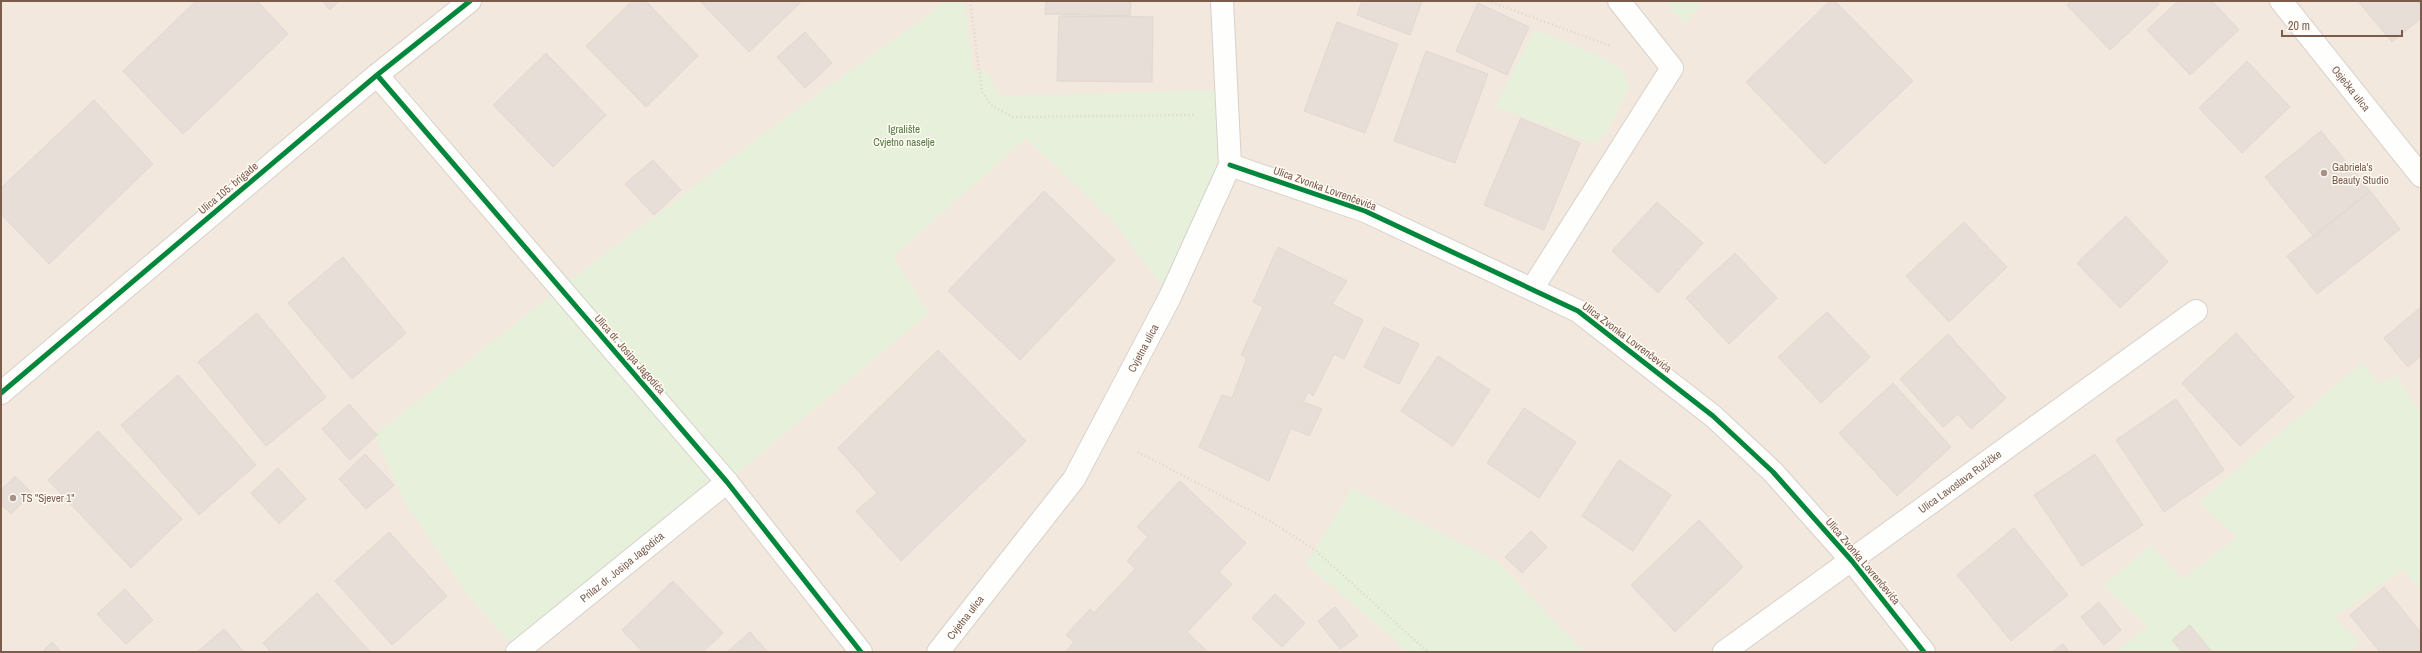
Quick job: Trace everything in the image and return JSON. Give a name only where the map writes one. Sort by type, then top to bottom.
[{"type":"street","name":"Ulica 105. brigade","points":[[1,393],[377,75],[470,1]]},
{"type":"street","name":"Cvjetna ulica","points":[[938,652],[1074,479],[1170,297],[1230,165],[1222,1]]},
{"type":"street","points":[[1532,289],[1672,68],[1619,1]]},
{"type":"street","name":"Osječka ulica","points":[[2281,1],[2421,176]]},
{"type":"street","name":"Ulica dr. Josipa Jagodića","points":[[377,75],[727,482],[861,652]]},
{"type":"street","name":"Ulica Zvonka Lovrenčevića","points":[[1230,165],[1365,211],[1578,310],[1714,416],[1773,472],[1852,561],[1924,652]]},
{"type":"street","name":"Ulica Lavoslava Ružičke","points":[[1724,652],[2196,311]]},
{"type":"street","name":"Prilaz dr. Josipa Jagodića","points":[[517,652],[727,482]]},
{"type":"path","points":[[970,1],[982,92],[990,105],[1013,117],[1227,114]]},
{"type":"path","points":[[1488,1],[1613,47]]},
{"type":"path","points":[[1138,452],[1270,521],[1315,550],[1428,652]]},
{"type":"shaded area","points":[[1,1],[2421,1],[2421,652],[1,652]]},
{"type":"green space","name":"Igralište Cvjetno naselje","points":[[947,1],[964,1],[974,72],[986,71],[1001,96],[1225,90],[1230,165],[1170,297],[1113,221],[1026,138],[893,257],[929,313],[727,482],[517,651],[468,596],[404,501],[375,435],[560,288],[778,123]]},
{"type":"green space","points":[[1664,1],[1704,1],[1685,24]]},
{"type":"green space","points":[[1535,29],[1602,57],[1623,71],[1630,86],[1607,132],[1596,144],[1495,107]]},
{"type":"green space","points":[[2362,363],[2379,384],[2396,375],[2418,410],[2421,407],[2421,592],[2403,569],[2335,617],[2360,643],[2349,652],[2116,652],[2148,626],[2103,586],[2151,545],[2182,579],[2237,538],[2199,502]]},
{"type":"green space","points":[[1352,488],[1498,562],[1584,652],[1409,652],[1305,563],[1315,550]]},
{"type":"building","points":[[196,1],[257,1],[288,34],[183,134],[123,71]]},
{"type":"building","points":[[322,1],[339,1],[330,10]]},
{"type":"building","points":[[632,1],[646,1],[698,56],[646,107],[586,46]]},
{"type":"building","points":[[700,1],[802,1],[749,52]]},
{"type":"building","points":[[1046,1],[1131,1],[1130,16],[1045,14]]},
{"type":"building","points":[[1362,1],[1422,1],[1410,35],[1357,15]]},
{"type":"building","points":[[1830,1],[1835,1],[1913,81],[1825,164],[1746,82]]},
{"type":"building","points":[[2071,1],[2156,1],[2159,4],[2110,50],[2067,5]]},
{"type":"building","points":[[2178,1],[2212,1],[2239,30],[2190,75],[2147,30]]},
{"type":"building","points":[[2358,1],[2421,1],[2421,18],[2392,42]]},
{"type":"building","points":[[1478,3],[1529,27],[1507,75],[1456,51]]},
{"type":"building","points":[[1059,16],[1153,17],[1152,82],[1057,81]]},
{"type":"building","points":[[1337,22],[1398,44],[1365,133],[1304,111]]},
{"type":"building","points":[[805,32],[832,63],[805,88],[777,57]]},
{"type":"building","points":[[1426,51],[1488,74],[1455,163],[1394,141]]},
{"type":"building","points":[[546,53],[606,115],[553,167],[493,105]]},
{"type":"building","points":[[2247,61],[2290,107],[2242,153],[2199,108]]},
{"type":"building","points":[[94,100],[153,164],[49,264],[1,214],[1,188]]},
{"type":"building","points":[[1521,118],[1580,143],[1544,230],[1484,205]]},
{"type":"building","points":[[2321,131],[2370,191],[2314,237],[2265,177]]},
{"type":"building","points":[[653,160],[681,190],[654,215],[625,184]]},
{"type":"building","points":[[1044,191],[1115,260],[1020,360],[948,291]]},
{"type":"building","points":[[2370,191],[2400,229],[2317,294],[2287,256]]},
{"type":"building","points":[[1657,202],[1703,243],[1658,293],[1612,251]]},
{"type":"building","points":[[2126,216],[2168,262],[2120,308],[2077,263]]},
{"type":"building","points":[[1964,222],[2007,267],[1949,322],[1906,276]]},
{"type":"building","points":[[1278,247],[1347,281],[1332,304],[1363,320],[1344,359],[1334,354],[1313,396],[1308,392],[1303,402],[1322,409],[1309,436],[1291,428],[1269,481],[1199,447],[1222,395],[1232,398],[1247,358],[1241,355],[1263,307],[1253,302]]},
{"type":"building","points":[[1735,253],[1777,298],[1729,344],[1686,298]]},
{"type":"building","points":[[343,257],[406,333],[352,379],[288,303]]},
{"type":"building","points":[[2421,307],[2421,356],[2408,367],[2384,338]]},
{"type":"building","points":[[1827,312],[1870,357],[1821,403],[1778,357]]},
{"type":"building","points":[[257,313],[326,397],[266,446],[198,362]]},
{"type":"building","points":[[1384,327],[1419,344],[1399,384],[1364,367]]},
{"type":"building","points":[[2236,333],[2294,397],[2240,446],[2182,383]]},
{"type":"building","points":[[1948,334],[2006,398],[1971,429],[1958,414],[1943,427],[1900,379]]},
{"type":"building","points":[[938,350],[1026,441],[901,561],[856,511],[877,493],[838,448]]},
{"type":"building","points":[[1438,356],[1490,390],[1453,446],[1401,411]]},
{"type":"building","points":[[178,375],[256,465],[199,515],[121,425]]},
{"type":"building","points":[[1893,383],[1951,447],[1897,496],[1839,433]]},
{"type":"building","points":[[2176,399],[2224,470],[2164,512],[2116,440]]},
{"type":"building","points":[[349,404],[377,435],[350,460],[322,429]]},
{"type":"building","points":[[1524,408],[1576,442],[1539,498],[1487,463]]},
{"type":"building","points":[[98,431],[182,519],[131,568],[48,480]]},
{"type":"building","points":[[365,454],[394,485],[366,509],[339,479]]},
{"type":"building","points":[[2095,454],[2143,525],[2082,566],[2034,495]]},
{"type":"building","points":[[1619,460],[1671,495],[1633,551],[1582,516]]},
{"type":"building","points":[[278,468],[306,499],[279,524],[251,493]]},
{"type":"building","name":"TS \"Sjever 1\"","points":[[15,476],[32,493],[11,514],[1,504],[1,490]]},
{"type":"building","points":[[1180,481],[1246,543],[1219,572],[1232,584],[1187,632],[1208,652],[1065,652],[1074,642],[1066,635],[1090,609],[1094,613],[1135,569],[1127,561],[1148,537],[1137,527]]},
{"type":"building","points":[[1699,520],[1743,567],[1675,632],[1631,585]]},
{"type":"building","points":[[2014,528],[2068,595],[2011,641],[1957,575]]},
{"type":"building","points":[[1531,531],[1547,547],[1522,573],[1505,557]]},
{"type":"building","points":[[389,532],[447,596],[392,645],[335,581]]},
{"type":"building","points":[[673,581],[723,633],[703,652],[643,652],[622,630]]},
{"type":"building","points":[[2384,587],[2421,633],[2421,652],[2380,652],[2350,615]]},
{"type":"building","points":[[125,589],[153,620],[126,644],[97,614]]},
{"type":"building","points":[[317,593],[370,652],[271,652],[263,643]]},
{"type":"building","points":[[1275,594],[1305,623],[1282,647],[1252,618]]},
{"type":"building","points":[[2099,602],[2121,630],[2104,645],[2081,617]]},
{"type":"building","points":[[1335,607],[1358,636],[1340,649],[1318,621]]},
{"type":"building","points":[[2190,625],[2212,652],[2182,652],[2172,640]]},
{"type":"building","points":[[224,629],[244,652],[197,652]]},
{"type":"building","points":[[750,632],[768,652],[727,652]]},
{"type":"building","points":[[52,642],[61,652],[42,652]]},
{"type":"building","points":[[2063,644],[2069,652],[2052,652]]},
{"type":"cycle path","points":[[1,393],[377,75],[470,1]]},
{"type":"cycle path","points":[[377,75],[727,482],[861,652]]},
{"type":"cycle path","points":[[1230,165],[1365,211],[1578,311],[1713,416],[1773,472],[1852,561],[1924,652]]},
{"type":"place","name":"Gabriela's Beauty Studio","points":[[2324,173]]},
{"type":"place","name":"TS \"Sjever 1\"","points":[[13,498]]}]
